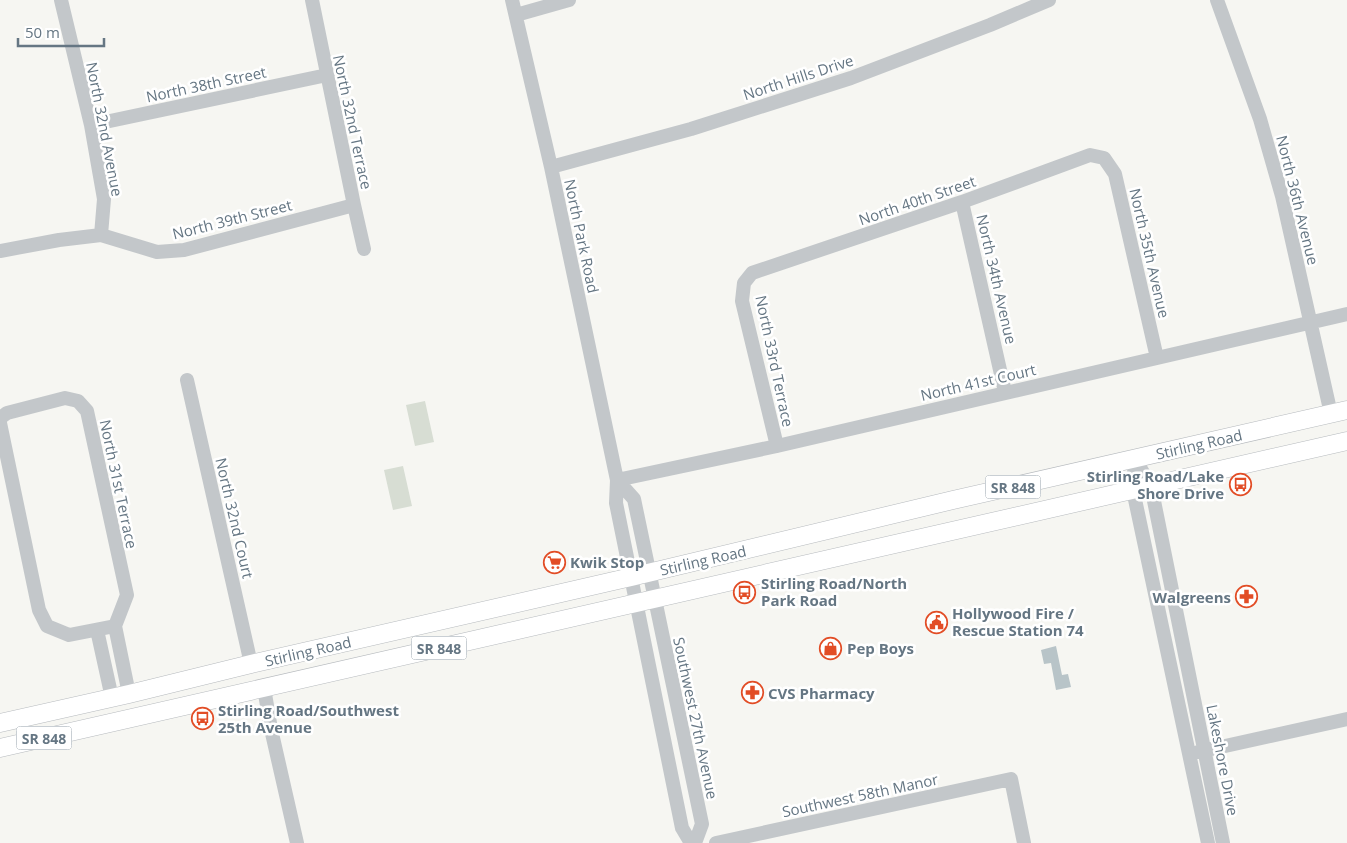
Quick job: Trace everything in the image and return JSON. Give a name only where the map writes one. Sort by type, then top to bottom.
[{"type":"main road","name":"Stirling Road","points":[[0,723],[1339,412]]},
{"type":"main road","name":"Stirling Road","points":[[0,748],[1152,486],[1344,438]]},
{"type":"main road","points":[[264,688],[268,680],[297,654]]},
{"type":"main road","points":[[223,697],[240,684],[251,664]]},
{"type":"street","name":"North 32nd Avenue","points":[[61,0],[91,125],[104,199],[101,236]]},
{"type":"street","name":"North 32nd Terrace","points":[[312,0],[364,249]]},
{"type":"street","name":"North Park Road","points":[[512,0],[617,480],[616,503],[636,604]]},
{"type":"street","points":[[516,15],[568,0]]},
{"type":"street","name":"North Hills Drive","points":[[550,167],[691,129],[851,78],[1050,0]]},
{"type":"street","name":"North 36th Avenue","points":[[1217,0],[1260,119],[1282,196],[1310,322],[1339,412]]},
{"type":"street","name":"North 38th Street","points":[[91,125],[327,75]]},
{"type":"street","name":"North 40th Street","points":[[744,284],[752,273],[962,202],[1090,155],[1104,158]]},
{"type":"street","name":"North 35th Avenue","points":[[1104,158],[1114,174],[1158,358]]},
{"type":"street","name":"North 34th Avenue","points":[[962,202],[1006,392]]},
{"type":"street","name":"North 39th Street","points":[[0,252],[59,240],[101,236],[157,252],[184,250],[354,205]]},
{"type":"street","name":"North 33rd Terrace","points":[[744,284],[742,301],[777,446]]},
{"type":"street","name":"North 41st Court","points":[[617,480],[777,446],[1347,314]]},
{"type":"street","name":"North 32nd Court","points":[[187,380],[251,664]]},
{"type":"street","name":"North 31st Terrace","points":[[0,418],[7,413],[66,398],[78,400],[87,411],[127,595],[115,626]]},
{"type":"street","points":[[0,423],[39,610],[47,626],[68,635],[115,626],[121,696]]},
{"type":"street","name":"Lakeshore Drive","points":[[1135,459],[1152,486],[1223,843]]},
{"type":"street","name":"Lakeshore Drive","points":[[1135,459],[1134,490],[1208,843]]},
{"type":"street","name":"North Park Road","points":[[617,480],[634,499],[655,599]]},
{"type":"street","name":"Southwest 27th Avenue","points":[[655,599],[702,824],[695,843]]},
{"type":"street","points":[[636,604],[682,828],[690,843]]},
{"type":"street","points":[[97,630],[121,696]]},
{"type":"street","points":[[1175,686],[1192,683]]},
{"type":"street","points":[[264,688],[271,729],[297,843]]},
{"type":"street","points":[[1190,753],[1347,719]]},
{"type":"street","points":[[664,743],[680,759],[688,760]]},
{"type":"street","name":"Southwest 58th Manor","points":[[716,843],[1011,779],[1024,843]]},
{"type":"shaded area","points":[[425,401],[434,442],[415,446],[406,405]]},
{"type":"shaded area","points":[[403,466],[412,506],[393,510],[384,470]]},
{"type":"shaded area","points":[[1056,646],[1062,675],[1068,674],[1071,687],[1056,690],[1051,663],[1044,664],[1041,650]]},
{"type":"place","name":"Stirling Road/Lake Shore Drive","points":[[1240,485]]},
{"type":"place","name":"Kwik Stop","points":[[554,562]]},
{"type":"place","name":"Stirling Road/North Park Road","points":[[745,592]]},
{"type":"place","name":"Walgreens","points":[[1247,597]]},
{"type":"place","name":"Hollywood Fire / Rescue Station 74","points":[[936,622]]},
{"type":"place","name":"Pep Boys","points":[[831,648]]},
{"type":"place","name":"CVS Pharmacy","points":[[752,693]]},
{"type":"place","name":"Stirling Road/Southwest 25th Avenue","points":[[202,719]]}]
